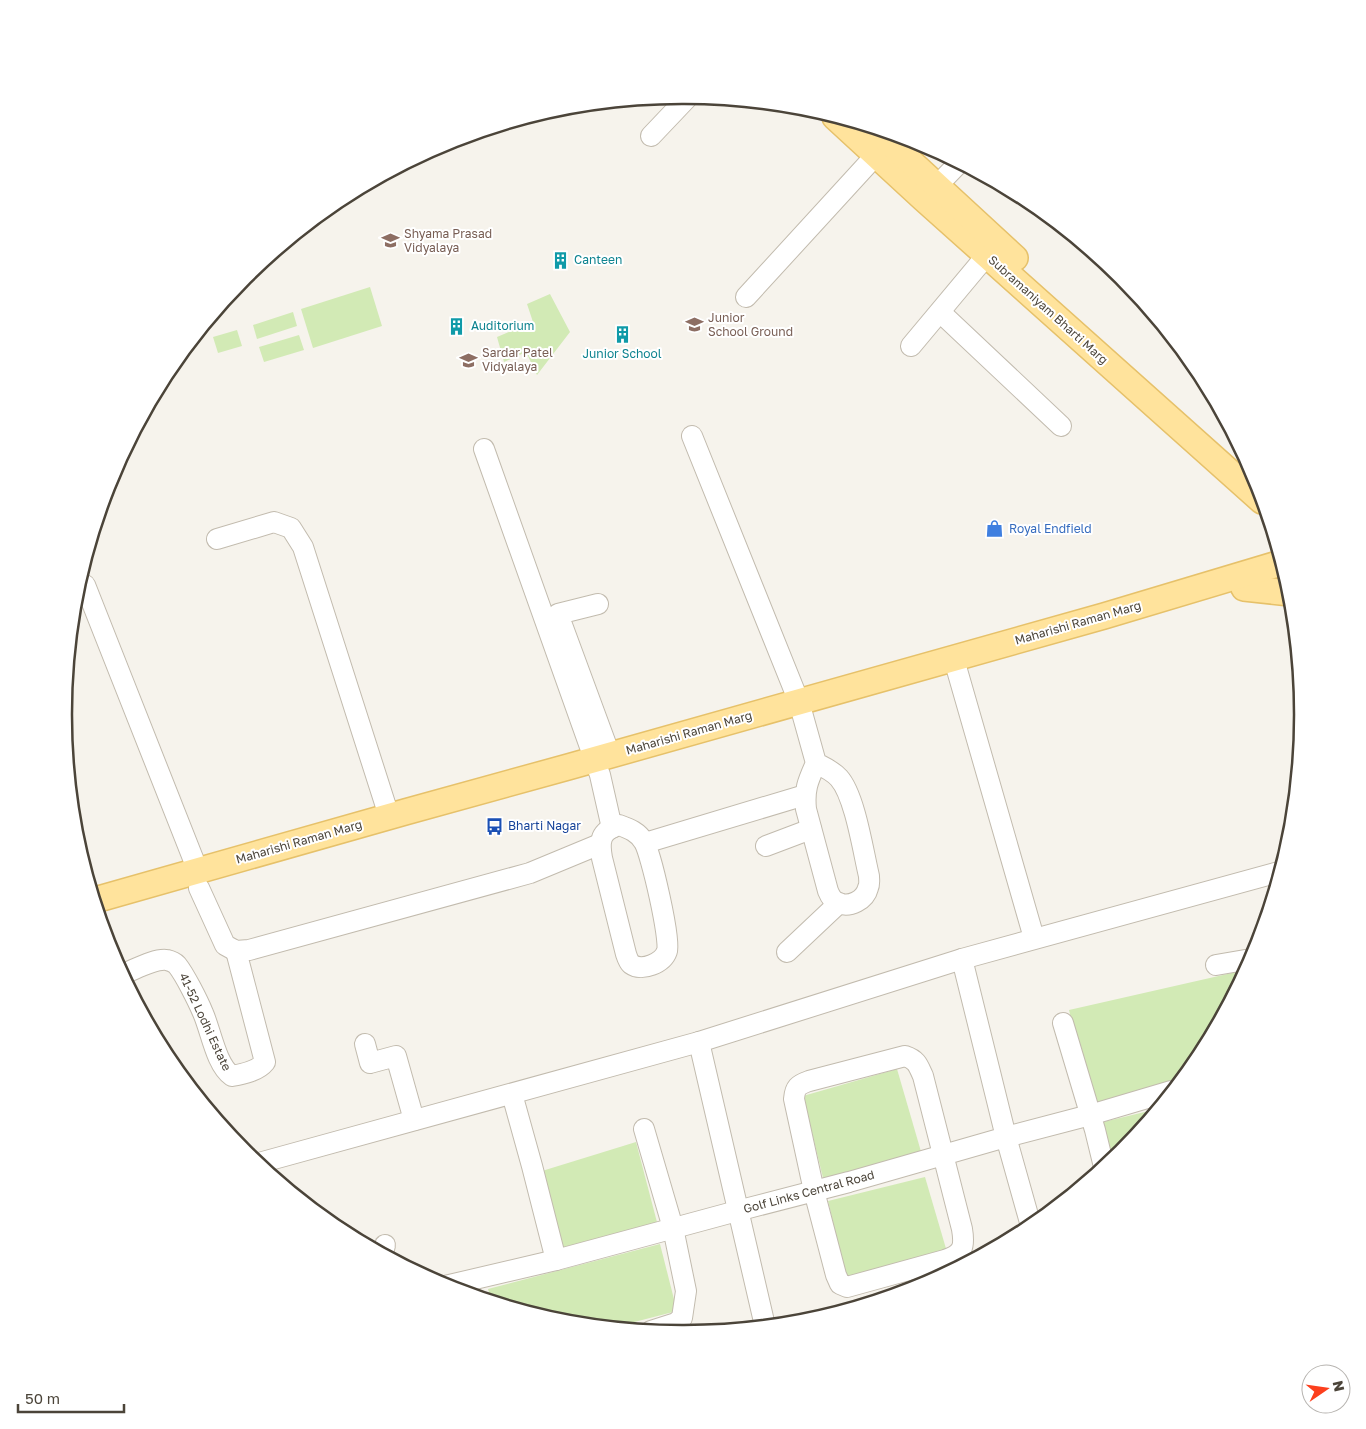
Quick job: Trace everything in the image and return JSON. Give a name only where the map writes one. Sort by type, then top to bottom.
[{"type":"main road","name":"Subramaniyam Bharti Marg","points":[[878,137],[986,255],[1251,491]]},
{"type":"main road","name":"Subramaniyam Bharti Marg","points":[[930,193],[1239,461]]},
{"type":"main road","name":"Maharishi Raman Marg","points":[[801,708],[957,670],[1244,588],[1275,565]]},
{"type":"main road","name":"Maharishi Raman Marg","points":[[101,899],[198,880],[601,763],[801,708],[1275,565]]},
{"type":"main road","points":[[1244,588],[1281,592]]},
{"type":"main road","name":"Maharishi Raman Marg","points":[[106,914],[198,880],[389,816],[601,763]]},
{"type":"street","points":[[651,136],[682,104]]},
{"type":"street","points":[[746,297],[878,137]]},
{"type":"street","points":[[930,193],[955,168]]},
{"type":"street","points":[[911,346],[986,255]]},
{"type":"street","points":[[940,312],[1061,426]]},
{"type":"street","points":[[692,436],[801,708],[816,763],[808,781],[805,795],[806,809],[828,891],[839,904],[859,901],[866,895],[869,887],[869,876],[852,801],[840,779],[816,763]]},
{"type":"street","points":[[484,450],[601,763]]},
{"type":"street","points":[[216,539],[274,522],[291,528],[303,547],[389,816]]},
{"type":"street","points":[[86,588],[198,880],[225,944],[236,951],[259,947],[530,872],[600,844]]},
{"type":"street","points":[[598,604],[558,614],[601,763],[612,828]]},
{"type":"street","points":[[957,670],[1034,938]]},
{"type":"street","points":[[645,843],[805,795]]},
{"type":"street","points":[[619,826],[636,831],[645,843],[665,920],[668,950],[663,958],[651,965],[640,968],[631,964],[626,954],[600,844],[604,834],[612,828],[619,826]]},
{"type":"street","points":[[766,846],[811,829]]},
{"type":"street","points":[[267,1161],[699,1042],[962,958],[1273,874]]},
{"type":"street","points":[[787,952],[839,904]]},
{"type":"street","name":"41-52 Lodhi Estate","points":[[129,972],[160,960],[169,960],[176,963],[203,1013],[226,1072],[232,1076],[238,1075],[257,1069],[265,1062],[236,951]]},
{"type":"street","points":[[962,958],[1006,1137],[1029,1217]]},
{"type":"street","points":[[1216,965],[1242,961]]},
{"type":"street","points":[[1063,1023],[1102,1158]]},
{"type":"street","points":[[699,1042],[764,1320]]},
{"type":"street","points":[[365,1044],[370,1063],[396,1056],[414,1120]]},
{"type":"street","points":[[905,1056],[913,1059],[923,1076],[964,1240],[962,1250],[955,1257],[847,1287],[840,1284],[836,1275],[814,1191],[794,1100],[795,1091],[800,1084],[894,1058],[905,1056]]},
{"type":"street","points":[[512,1094],[556,1260]]},
{"type":"street","name":"Golf Links Central Road","points":[[473,1288],[556,1260],[849,1182],[1160,1094]]},
{"type":"street","points":[[644,1129],[673,1228],[686,1291],[682,1318],[671,1325]]},
{"type":"green space","points":[[370,287],[382,326],[313,348],[301,309]]},
{"type":"green space","points":[[550,294],[570,332],[537,375],[526,352],[504,362],[497,337],[533,322],[527,304]]},
{"type":"green space","points":[[293,312],[297,326],[257,339],[253,325]]},
{"type":"green space","points":[[237,330],[242,346],[218,353],[213,337]]},
{"type":"green space","points":[[299,335],[304,350],[264,362],[259,347]]},
{"type":"green space","points":[[1237,972],[1212,1020],[1191,1054],[1171,1080],[1090,1105],[1069,1010]]},
{"type":"green space","points":[[897,1069],[922,1155],[824,1182],[803,1096]]},
{"type":"green space","points":[[1146,1112],[1103,1157],[1095,1124]]},
{"type":"green space","points":[[636,1142],[658,1226],[560,1249],[542,1171]]},
{"type":"green space","points":[[925,1177],[947,1252],[847,1282],[828,1201]]},
{"type":"green space","points":[[660,1244],[677,1311],[631,1323],[603,1320],[525,1304],[489,1294],[488,1289]]},
{"type":"place","name":"Shyama Prasad Vidyalaya","points":[[390,241]]},
{"type":"place","name":"Canteen","points":[[560,260]]},
{"type":"place","name":"Junior School Ground","points":[[694,325]]},
{"type":"place","name":"Auditorium","points":[[457,326]]},
{"type":"place","name":"Junior School","points":[[622,335]]},
{"type":"place","name":"Sardar Patel Vidyalaya","points":[[468,360]]},
{"type":"place","name":"Royal Endfield","points":[[995,529]]},
{"type":"place","name":"Bharti Nagar","points":[[494,826]]}]
